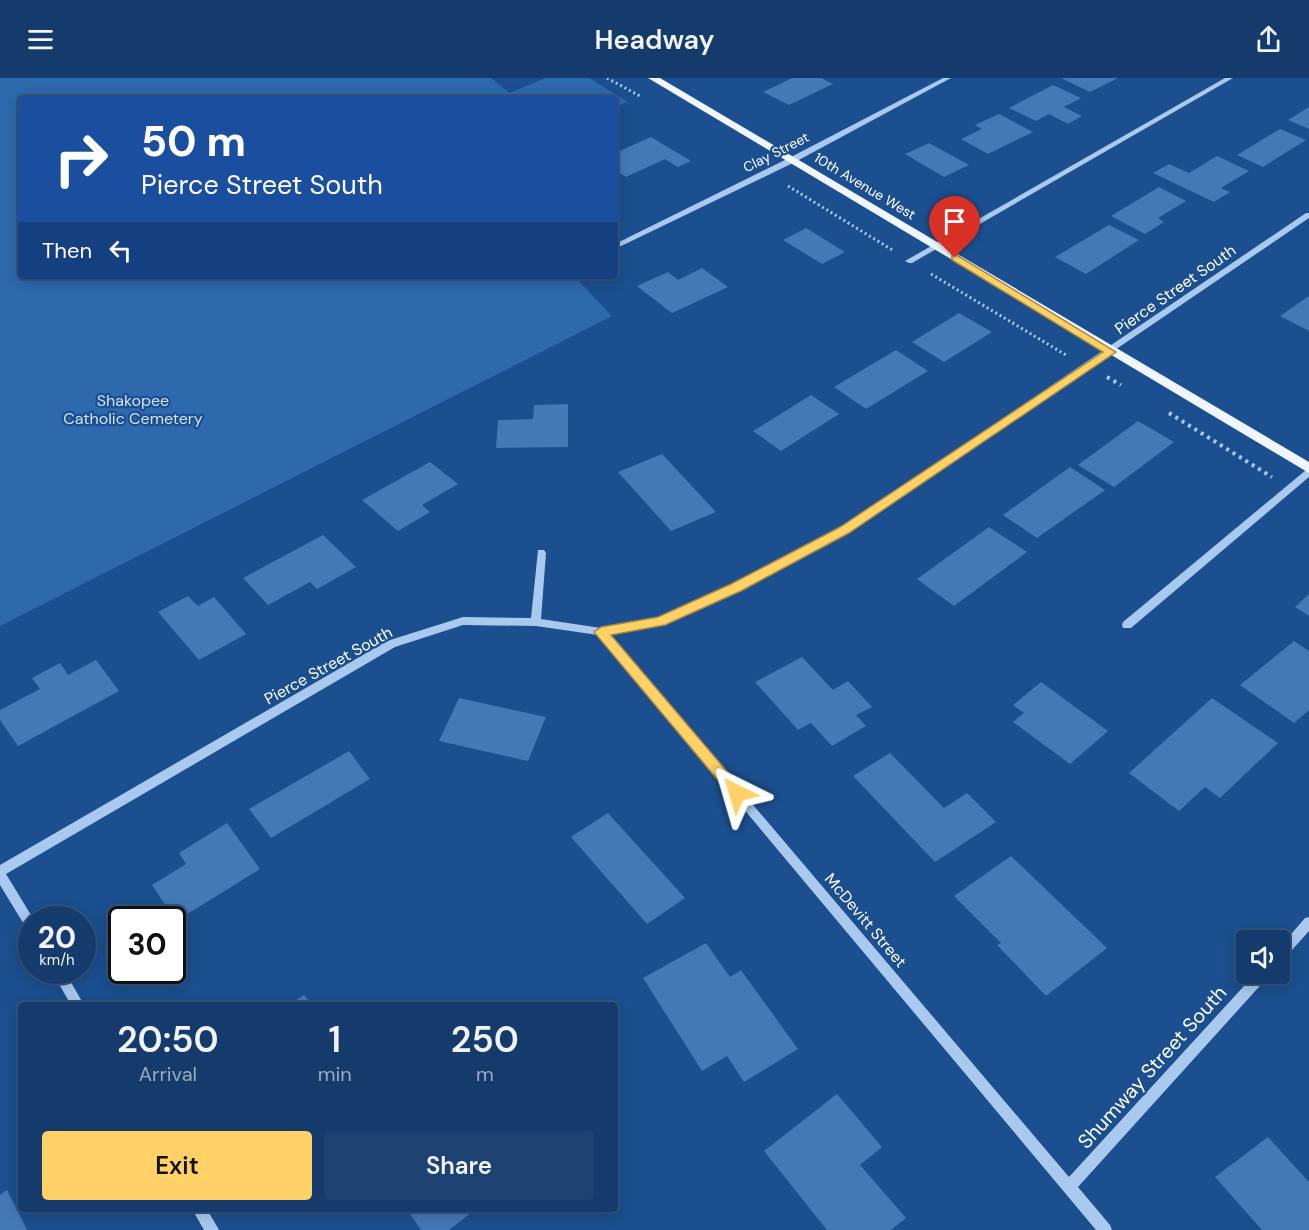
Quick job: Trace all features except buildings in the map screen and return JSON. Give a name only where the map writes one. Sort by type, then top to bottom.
[{"type":"main road","name":"10th Avenue West","points":[[653,78],[1309,470]]},
{"type":"street","name":"Clay Street","points":[[618,246],[792,160],[948,78]]},
{"type":"street","points":[[909,261],[1230,78]]},
{"type":"street","name":"Pierce Street South","points":[[0,872],[391,644],[463,621],[536,622],[601,632],[661,622],[736,587],[844,530],[1087,368],[1309,215]]},
{"type":"street","points":[[1127,625],[1309,470]]},
{"type":"street","points":[[536,622],[541,553]]},
{"type":"street","name":"McDevitt Street","points":[[601,632],[1105,1230]]},
{"type":"street","points":[[0,872],[20,906]]},
{"type":"street","points":[[1290,944],[1309,922]]},
{"type":"street","points":[[65,984],[76,1002]]},
{"type":"street","name":"Shumway Street South","points":[[1070,1186],[1254,984]]},
{"type":"street","points":[[201,1212],[212,1230]]},
{"type":"path","points":[[607,78],[643,98]]},
{"type":"path","points":[[766,173],[1087,368],[1125,386]]},
{"type":"path","points":[[1164,410],[1290,488]]},
{"type":"green space","name":"Shakopee Catholic Cemetery","points":[[0,78],[491,78],[510,93],[545,78],[589,78],[628,102],[618,106],[618,96],[18,96],[18,279],[577,279],[612,316],[0,626]]},
{"type":"route","points":[[737,793],[601,632],[661,622],[736,587],[844,530],[1110,352],[955,258]]}]
